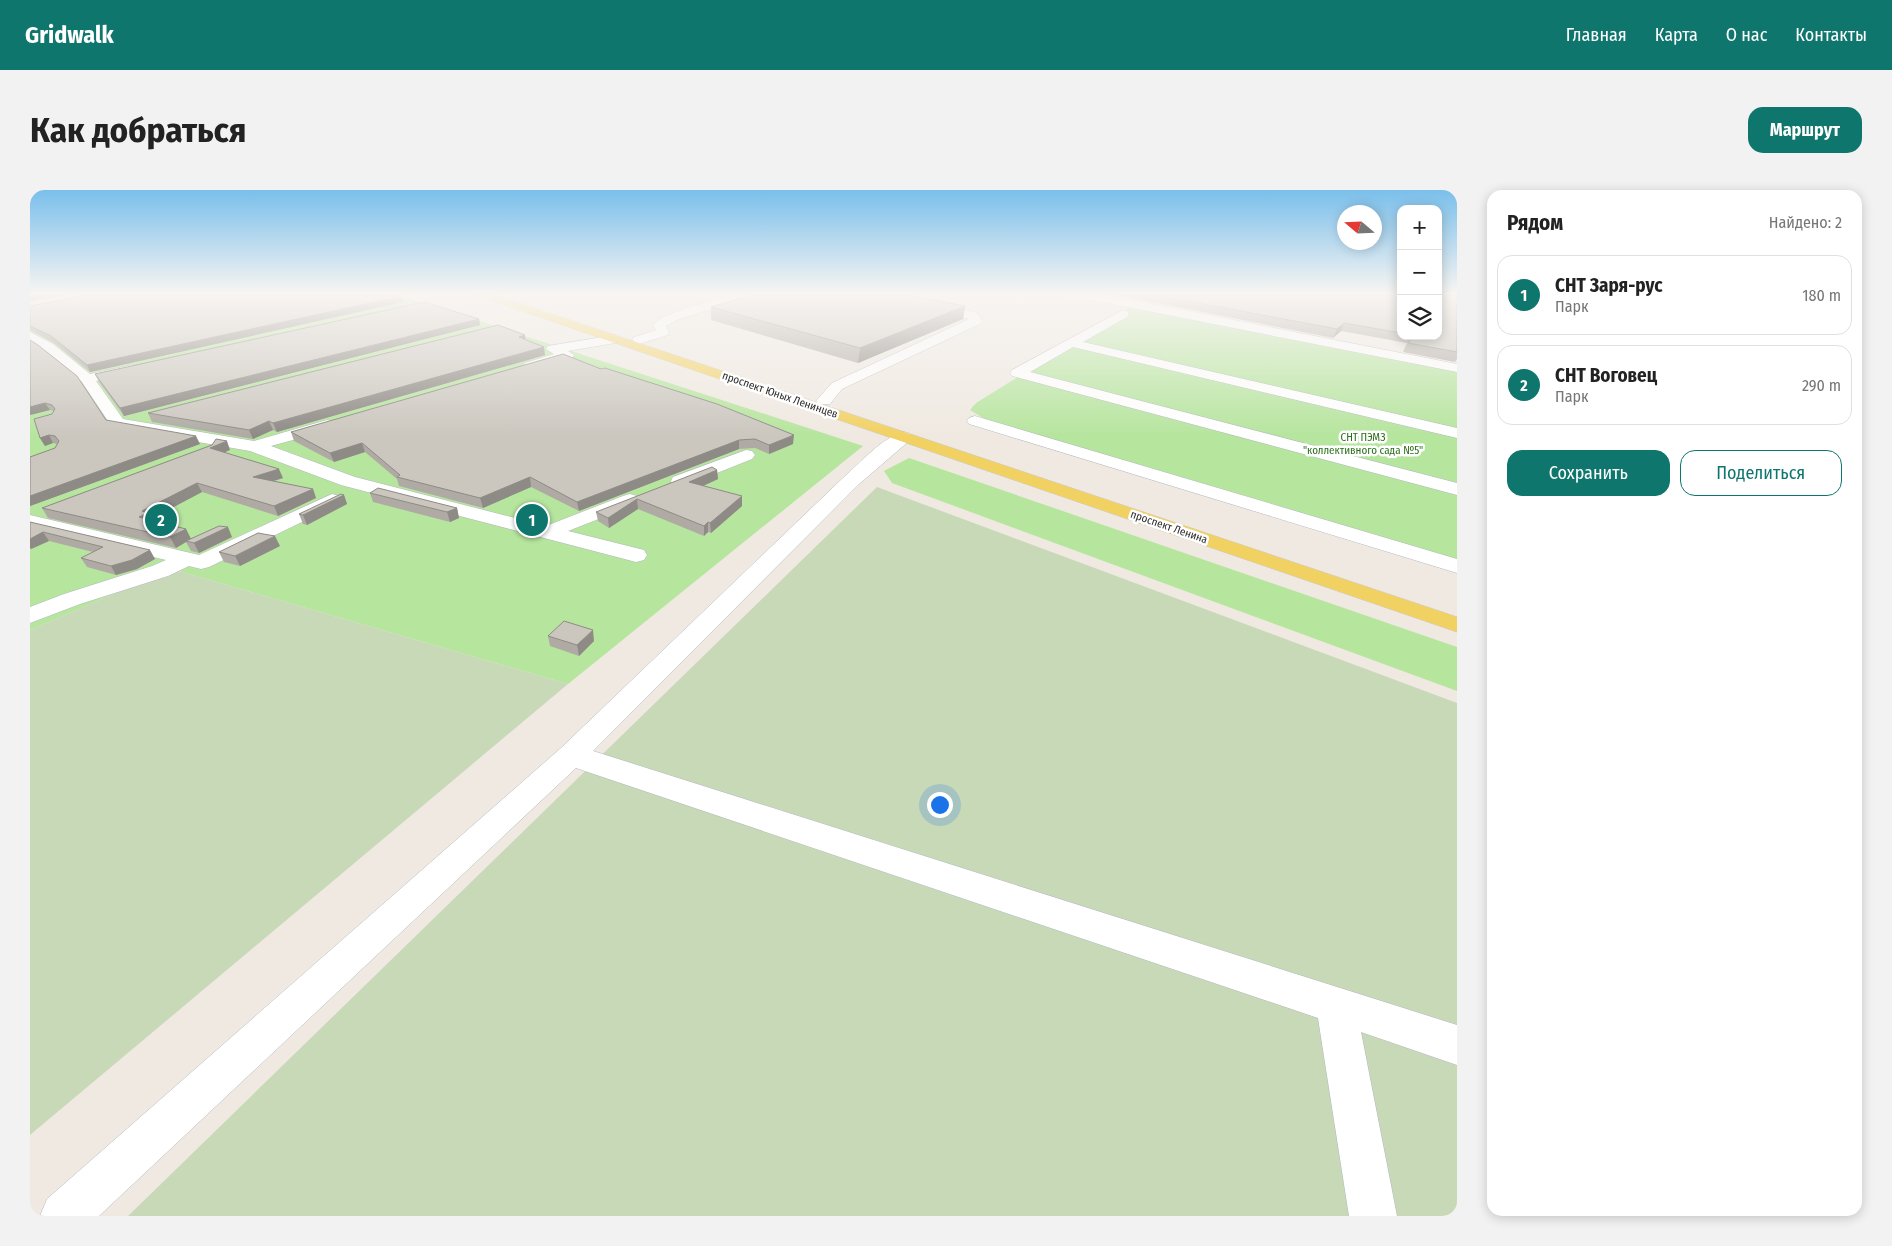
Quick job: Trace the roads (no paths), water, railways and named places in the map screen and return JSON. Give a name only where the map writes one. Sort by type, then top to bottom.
[{"type":"main road","name":"проспект Юных Ленинцев","points":[[622,341],[894,431]]},
{"type":"main road","name":"проспект Юных Ленинцев","points":[[642,341],[824,401],[894,431]]},
{"type":"main road","name":"проспект Ленина","points":[[894,431],[1457,613]]},
{"type":"main road","name":"проспект Ленина","points":[[894,431],[1457,625]]},
{"type":"street","points":[[38,341],[87,379],[118,423],[254,446],[348,481],[636,555]]},
{"type":"street","points":[[510,372],[567,356],[553,349],[604,341]]},
{"type":"street","points":[[824,401],[838,386],[934,341]]},
{"type":"street","points":[[1316,341],[1457,368]]},
{"type":"street","points":[[1457,432],[1072,342],[1017,373],[1457,489]]},
{"type":"street","points":[[87,379],[144,366]]},
{"type":"street","points":[[118,423],[156,414]]},
{"type":"street","points":[[254,446],[339,421]]},
{"type":"street","points":[[975,421],[1457,566]]},
{"type":"street","points":[[64,1216],[570,754],[888,447],[894,431]]},
{"type":"street","points":[[191,455],[209,448]]},
{"type":"street","points":[[665,487],[746,455]]},
{"type":"street","points":[[30,520],[201,562],[351,491]]},
{"type":"street","points":[[548,532],[647,494]]},
{"type":"street","points":[[30,516],[48,509]]},
{"type":"street","points":[[30,616],[72,599],[160,571],[184,560]]},
{"type":"street","points":[[570,754],[1336,1007],[1457,1045]]},
{"type":"street","points":[[1336,1007],[1373,1216]]},
{"type":"place","name":"СНТ Воговец","points":[[161,520]]},
{"type":"place","name":"СНТ Заря-рус","points":[[532,520]]},
{"type":"park label","name":"СНТ ПЭМЗ \"коллективного сада №5\"","points":[[1363,443]]}]
